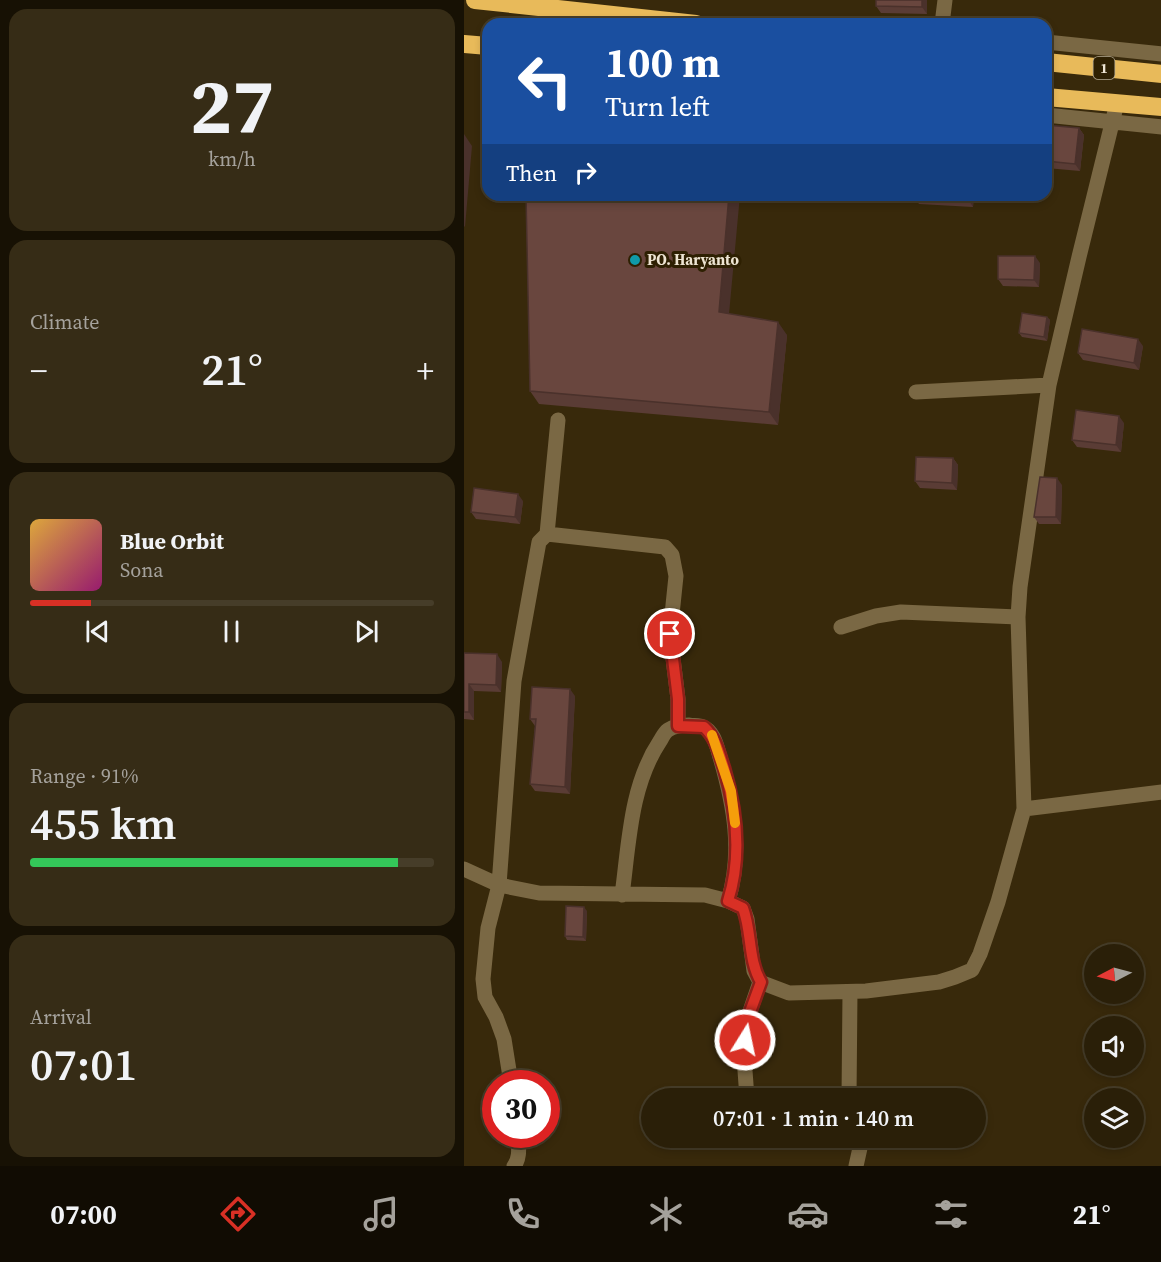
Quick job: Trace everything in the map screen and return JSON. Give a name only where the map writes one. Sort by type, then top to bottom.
[{"type":"highway","points":[[475,0],[641,18]]},
{"type":"highway","points":[[464,44],[482,46]]},
{"type":"highway","name":"1","points":[[1052,63],[1162,74]]},
{"type":"highway","name":"1","points":[[1052,98],[1162,108]]},
{"type":"street","points":[[943,18],[945,0]]},
{"type":"street","points":[[1052,43],[1162,54]]},
{"type":"street","points":[[464,869],[499,885],[539,893],[705,895],[728,901],[743,908],[747,920],[754,971],[761,982],[789,993],[850,992],[939,982],[972,970],[998,902],[1024,809],[1018,617],[1020,587],[1049,385],[1117,103]]},
{"type":"street","points":[[1052,116],[1162,127]]},
{"type":"street","points":[[916,392],[1049,385]]},
{"type":"street","points":[[509,1070],[504,1039],[485,997],[483,978],[488,928],[499,885],[514,681],[539,542],[547,534],[558,420]]},
{"type":"street","points":[[547,534],[665,547],[672,555],[676,576],[670,634],[678,699],[678,726]]},
{"type":"street","points":[[841,627],[883,614],[901,612],[1018,617]]},
{"type":"street","points":[[622,895],[636,798],[646,765],[667,731],[678,726],[704,727],[712,734],[731,791],[736,858],[734,882],[728,901]]},
{"type":"street","points":[[1024,809],[1162,792]]},
{"type":"street","points":[[746,1088],[744,1057],[746,1023],[761,982]]},
{"type":"street","points":[[849,1088],[850,992]]},
{"type":"street","points":[[514,1166],[518,1161],[519,1148]]},
{"type":"street","points":[[856,1166],[860,1148]]},
{"type":"building","points":[[876,0],[922,0],[922,7],[876,6]]},
{"type":"building","points":[[1052,126],[1079,128],[1075,164],[1052,162]]},
{"type":"building","name":"PO. Haryanto","points":[[526,201],[728,201],[719,312],[778,322],[769,412],[530,391]]},
{"type":"building","points":[[998,256],[1035,256],[1034,280],[998,279]]},
{"type":"building","points":[[1022,313],[1047,317],[1044,337],[1019,333]]},
{"type":"building","points":[[1082,329],[1138,339],[1134,363],[1078,353]]},
{"type":"building","points":[[1076,410],[1119,416],[1116,445],[1072,440]]},
{"type":"building","points":[[916,457],[953,458],[952,483],[915,481]]},
{"type":"building","points":[[1040,477],[1057,478],[1056,517],[1034,517]]},
{"type":"building","points":[[474,488],[518,494],[515,517],[471,512]]},
{"type":"building","points":[[464,653],[497,654],[496,685],[469,684],[469,712],[464,712]]},
{"type":"building","points":[[532,687],[570,689],[565,787],[530,784],[536,719],[530,719]]},
{"type":"building","points":[[566,906],[584,907],[583,937],[565,936]]},
{"type":"slow traffic","points":[[712,735],[731,791],[735,823]]},
{"type":"place","name":"PO. Haryanto","points":[[635,260]]},
{"type":"route","points":[[670,634],[678,699],[678,726],[704,727],[712,734],[731,791],[736,858],[734,882],[728,901],[743,908],[747,920],[754,971],[761,982],[746,1023],[745,1040]]}]
